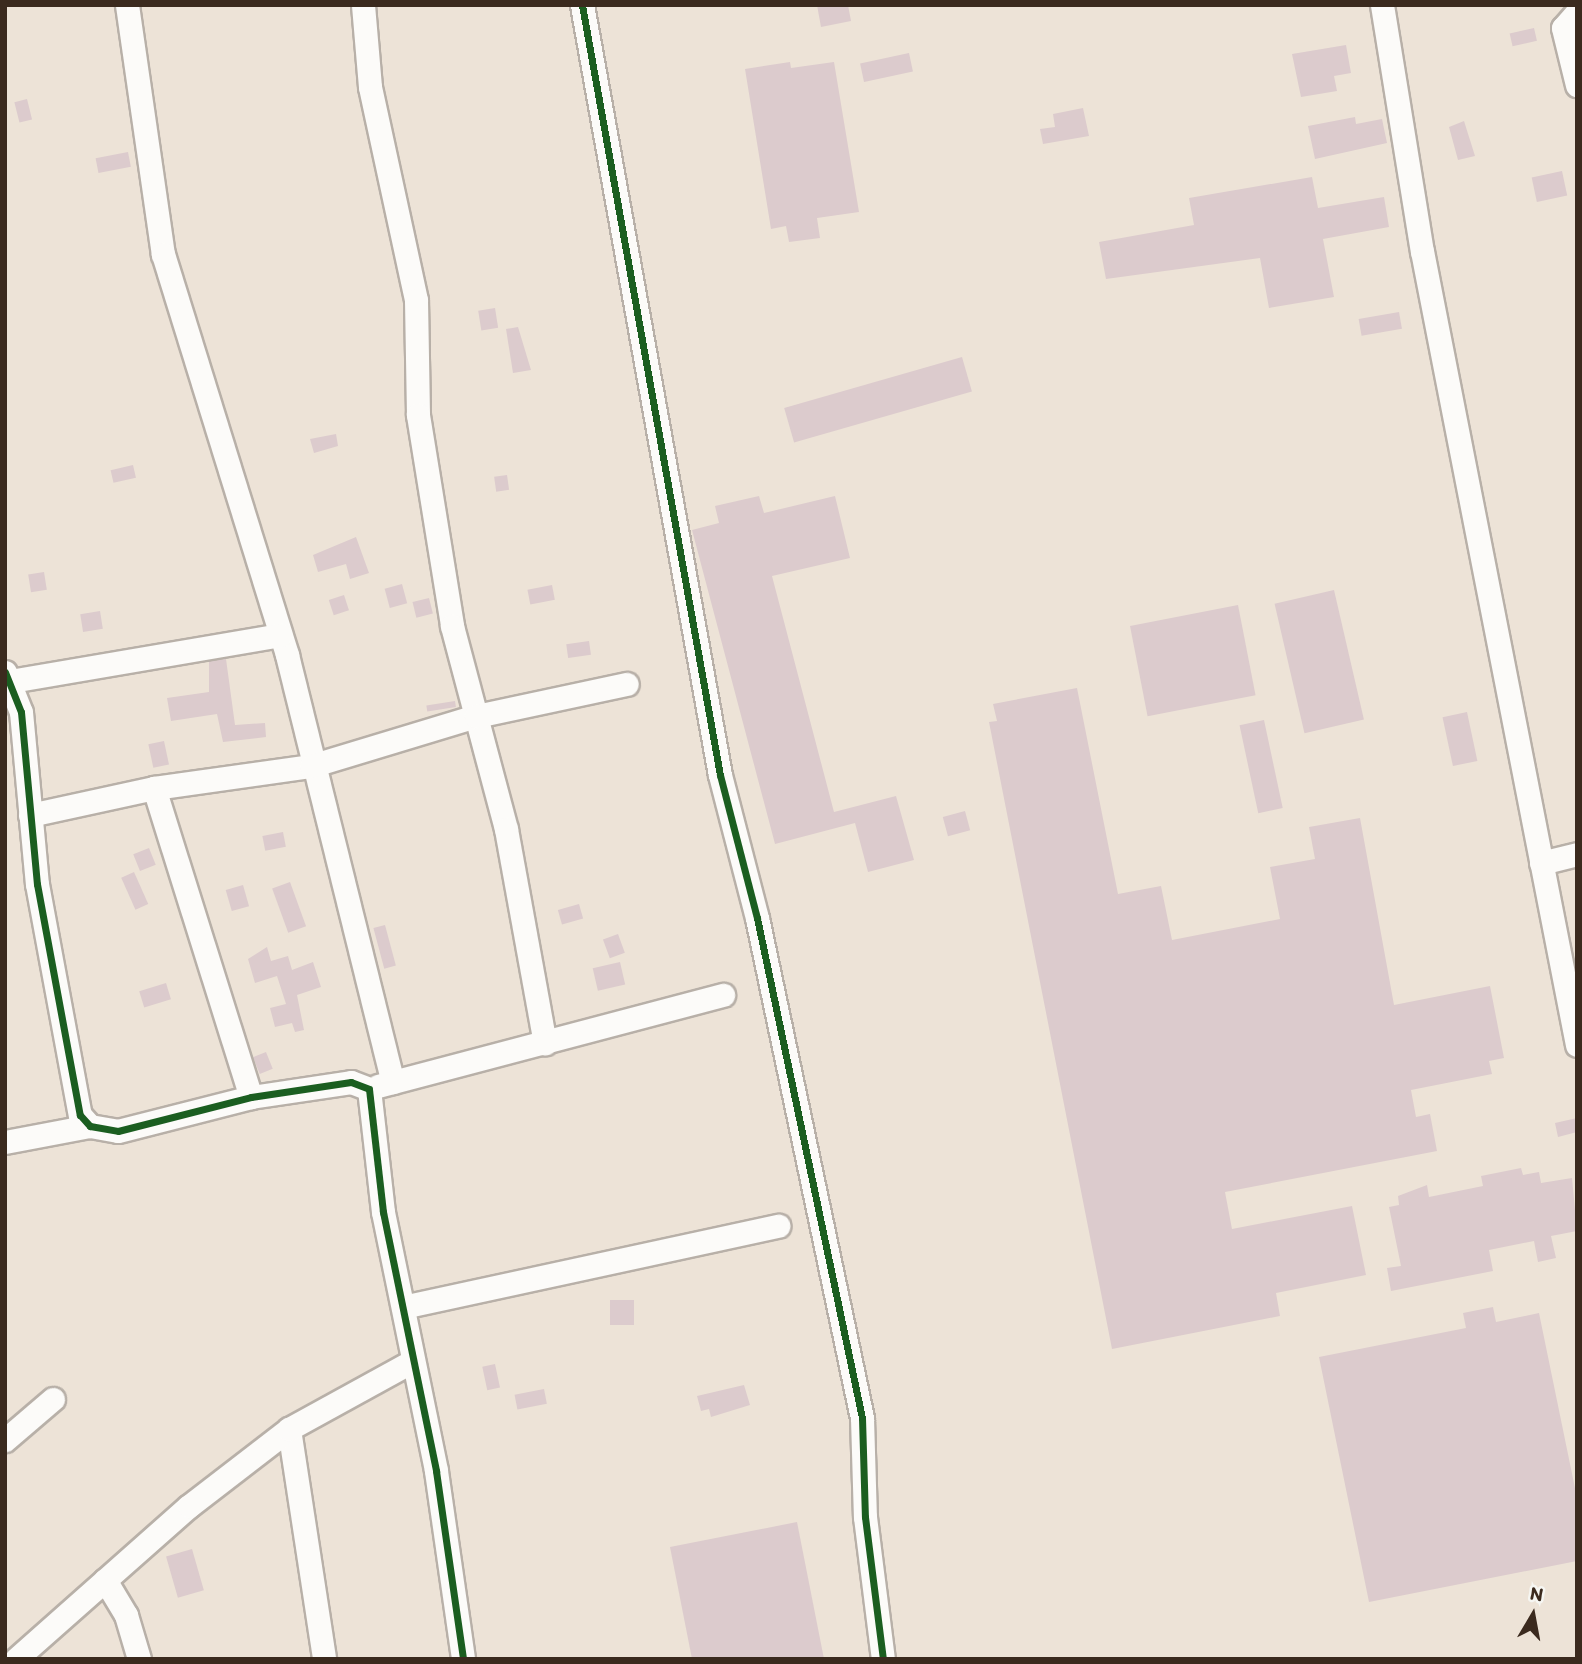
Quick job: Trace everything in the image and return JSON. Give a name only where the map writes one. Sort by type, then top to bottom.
[{"type":"street","points":[[127,5],[163,254],[280,635],[393,1083]]},
{"type":"street","points":[[363,5],[370,87],[416,300],[415,381],[441,560],[476,716],[506,829],[545,1044]]},
{"type":"street","points":[[582,5],[720,775],[757,918],[862,1418],[865,1517],[883,1659]]},
{"type":"street","points":[[1382,5],[1422,251],[1577,1045]]},
{"type":"street","points":[[1577,12],[1563,28],[1577,85]]},
{"type":"street","points":[[90,1126],[75,1096],[8,678],[280,635]]},
{"type":"street","points":[[30,815],[154,788],[311,766],[476,716],[627,684]]},
{"type":"street","points":[[154,788],[251,1097]]},
{"type":"street","points":[[1541,863],[1577,854]]},
{"type":"street","points":[[5,1142],[90,1126],[118,1131],[251,1097],[351,1082],[369,1089],[723,995]]},
{"type":"street","points":[[369,1089],[383,1212],[407,1306],[411,1362],[436,1471],[463,1659]]},
{"type":"street","points":[[407,1306],[778,1226]]},
{"type":"street","points":[[16,1659],[105,1580],[289,1429],[411,1362]]},
{"type":"street","points":[[5,1440],[52,1399]]},
{"type":"street","points":[[289,1429],[324,1659]]},
{"type":"street","points":[[105,1580],[126,1615],[139,1659]]},
{"type":"building","points":[[817,5],[848,5],[851,21],[821,27]]},
{"type":"building","points":[[1534,28],[1537,41],[1513,46],[1510,34]]},
{"type":"building","points":[[1346,45],[1351,73],[1334,76],[1337,91],[1301,97],[1292,54]]},
{"type":"building","points":[[909,53],[913,72],[864,82],[860,63]]},
{"type":"building","points":[[790,62],[791,68],[834,62],[859,212],[817,218],[820,238],[789,242],[786,226],[771,229],[745,69]]},
{"type":"building","points":[[27,99],[32,119],[19,123],[14,102]]},
{"type":"building","points":[[1083,108],[1089,136],[1043,144],[1040,129],[1055,127],[1053,114]]},
{"type":"building","points":[[1355,117],[1356,124],[1382,119],[1387,143],[1315,159],[1308,126]]},
{"type":"building","points":[[1464,121],[1475,156],[1458,160],[1449,127]]},
{"type":"building","points":[[128,152],[131,167],[98,173],[96,158]]},
{"type":"building","points":[[1562,171],[1567,195],[1537,202],[1532,177]]},
{"type":"building","points":[[1312,177],[1318,208],[1384,197],[1389,227],[1323,239],[1334,297],[1269,308],[1260,258],[1106,279],[1099,242],[1194,225],[1189,198]]},
{"type":"building","points":[[495,308],[498,328],[481,330],[478,311]]},
{"type":"building","points":[[1399,312],[1402,329],[1362,336],[1359,319]]},
{"type":"building","points":[[518,327],[531,370],[513,373],[506,329]]},
{"type":"building","points":[[962,357],[972,392],[794,443],[784,408]]},
{"type":"building","points":[[336,434],[338,446],[314,453],[310,439]]},
{"type":"building","points":[[133,465],[136,478],[114,483],[111,470]]},
{"type":"building","points":[[507,475],[509,490],[496,492],[494,477]]},
{"type":"building","points":[[759,496],[764,513],[835,496],[850,558],[772,576],[834,812],[896,796],[914,860],[868,872],[855,823],[775,844],[692,530],[719,523],[715,506]]},
{"type":"building","points":[[356,537],[369,573],[350,579],[346,564],[318,572],[313,555]]},
{"type":"building","points":[[44,572],[47,590],[31,592],[28,575]]},
{"type":"building","points":[[402,584],[407,603],[390,608],[385,589]]},
{"type":"building","points":[[552,585],[555,600],[530,604],[527,590]]},
{"type":"building","points":[[1334,590],[1364,720],[1304,733],[1275,604]]},
{"type":"building","points":[[344,595],[349,610],[334,615],[329,600]]},
{"type":"building","points":[[429,598],[433,614],[416,618],[413,602]]},
{"type":"building","points":[[1238,605],[1256,695],[1148,716],[1130,626]]},
{"type":"building","points":[[100,611],[103,629],[83,632],[80,614]]},
{"type":"building","points":[[589,641],[591,655],[568,658],[566,644]]},
{"type":"building","points":[[226,659],[235,725],[265,723],[266,737],[223,742],[217,714],[171,721],[167,698],[209,692],[209,661]]},
{"type":"building","points":[[1077,688],[1118,894],[1161,886],[1172,940],[1280,919],[1270,867],[1315,859],[1309,827],[1360,818],[1394,1005],[1490,986],[1504,1058],[1489,1061],[1492,1074],[1411,1090],[1416,1117],[1430,1114],[1437,1151],[1225,1192],[1232,1229],[1352,1206],[1366,1275],[1276,1293],[1280,1316],[1112,1349],[989,722],[997,721],[993,704]]},
{"type":"building","points":[[455,701],[456,707],[427,711],[426,706]]},
{"type":"building","points":[[1467,712],[1477,761],[1453,766],[1443,717]]},
{"type":"building","points":[[1264,720],[1283,808],[1258,813],[1240,725]]},
{"type":"building","points":[[164,741],[169,764],[153,768],[148,744]]},
{"type":"building","points":[[965,811],[970,830],[948,836],[943,817]]},
{"type":"building","points":[[283,832],[286,847],[265,851],[262,836]]},
{"type":"building","points":[[149,848],[156,865],[140,871],[133,854]]},
{"type":"building","points":[[134,872],[148,904],[135,910],[121,878]]},
{"type":"building","points":[[290,882],[306,926],[288,933],[272,888]]},
{"type":"building","points":[[243,885],[249,906],[232,911],[226,890]]},
{"type":"building","points":[[579,904],[583,918],[562,924],[558,910]]},
{"type":"building","points":[[385,925],[396,966],[384,969],[373,928]]},
{"type":"building","points":[[618,934],[625,953],[610,958],[603,939]]},
{"type":"building","points":[[267,947],[271,961],[288,956],[292,970],[313,962],[321,987],[297,995],[304,1030],[295,1032],[292,1023],[275,1027],[270,1008],[286,1004],[277,976],[255,983],[248,959]]},
{"type":"building","points":[[620,962],[625,984],[598,991],[593,968]]},
{"type":"building","points":[[166,983],[171,999],[144,1007],[139,991]]},
{"type":"building","points":[[266,1052],[273,1069],[260,1074],[253,1057]]},
{"type":"building","points":[[1577,1118],[1577,1132],[1558,1137],[1555,1123]]},
{"type":"building","points":[[1521,1168],[1523,1175],[1539,1172],[1541,1183],[1572,1178],[1577,1231],[1551,1236],[1556,1258],[1538,1262],[1534,1241],[1489,1250],[1493,1271],[1391,1291],[1387,1268],[1401,1266],[1389,1207],[1399,1205],[1398,1196],[1427,1185],[1429,1197],[1483,1186],[1481,1176]]},
{"type":"building","points":[[610,1300],[634,1300],[634,1325],[610,1325]]},
{"type":"building","points":[[1493,1307],[1496,1322],[1539,1313],[1577,1498],[1577,1561],[1369,1602],[1319,1357],[1466,1328],[1463,1313]]},
{"type":"building","points":[[495,1364],[500,1387],[487,1390],[482,1367]]},
{"type":"building","points":[[744,1385],[750,1405],[711,1417],[709,1409],[701,1411],[697,1396]]},
{"type":"building","points":[[544,1389],[547,1404],[517,1409],[515,1395]]},
{"type":"building","points":[[797,1522],[824,1659],[692,1659],[670,1547]]},
{"type":"building","points":[[192,1549],[204,1590],[178,1598],[166,1556]]},
{"type":"cycle path","points":[[582,5],[720,775],[757,918],[862,1418],[865,1517],[883,1659]]},
{"type":"cycle path","points":[[5,672],[21,712],[37,884],[80,1115],[90,1126],[118,1131],[251,1097],[351,1082],[369,1089],[383,1212],[436,1471],[463,1659]]}]
